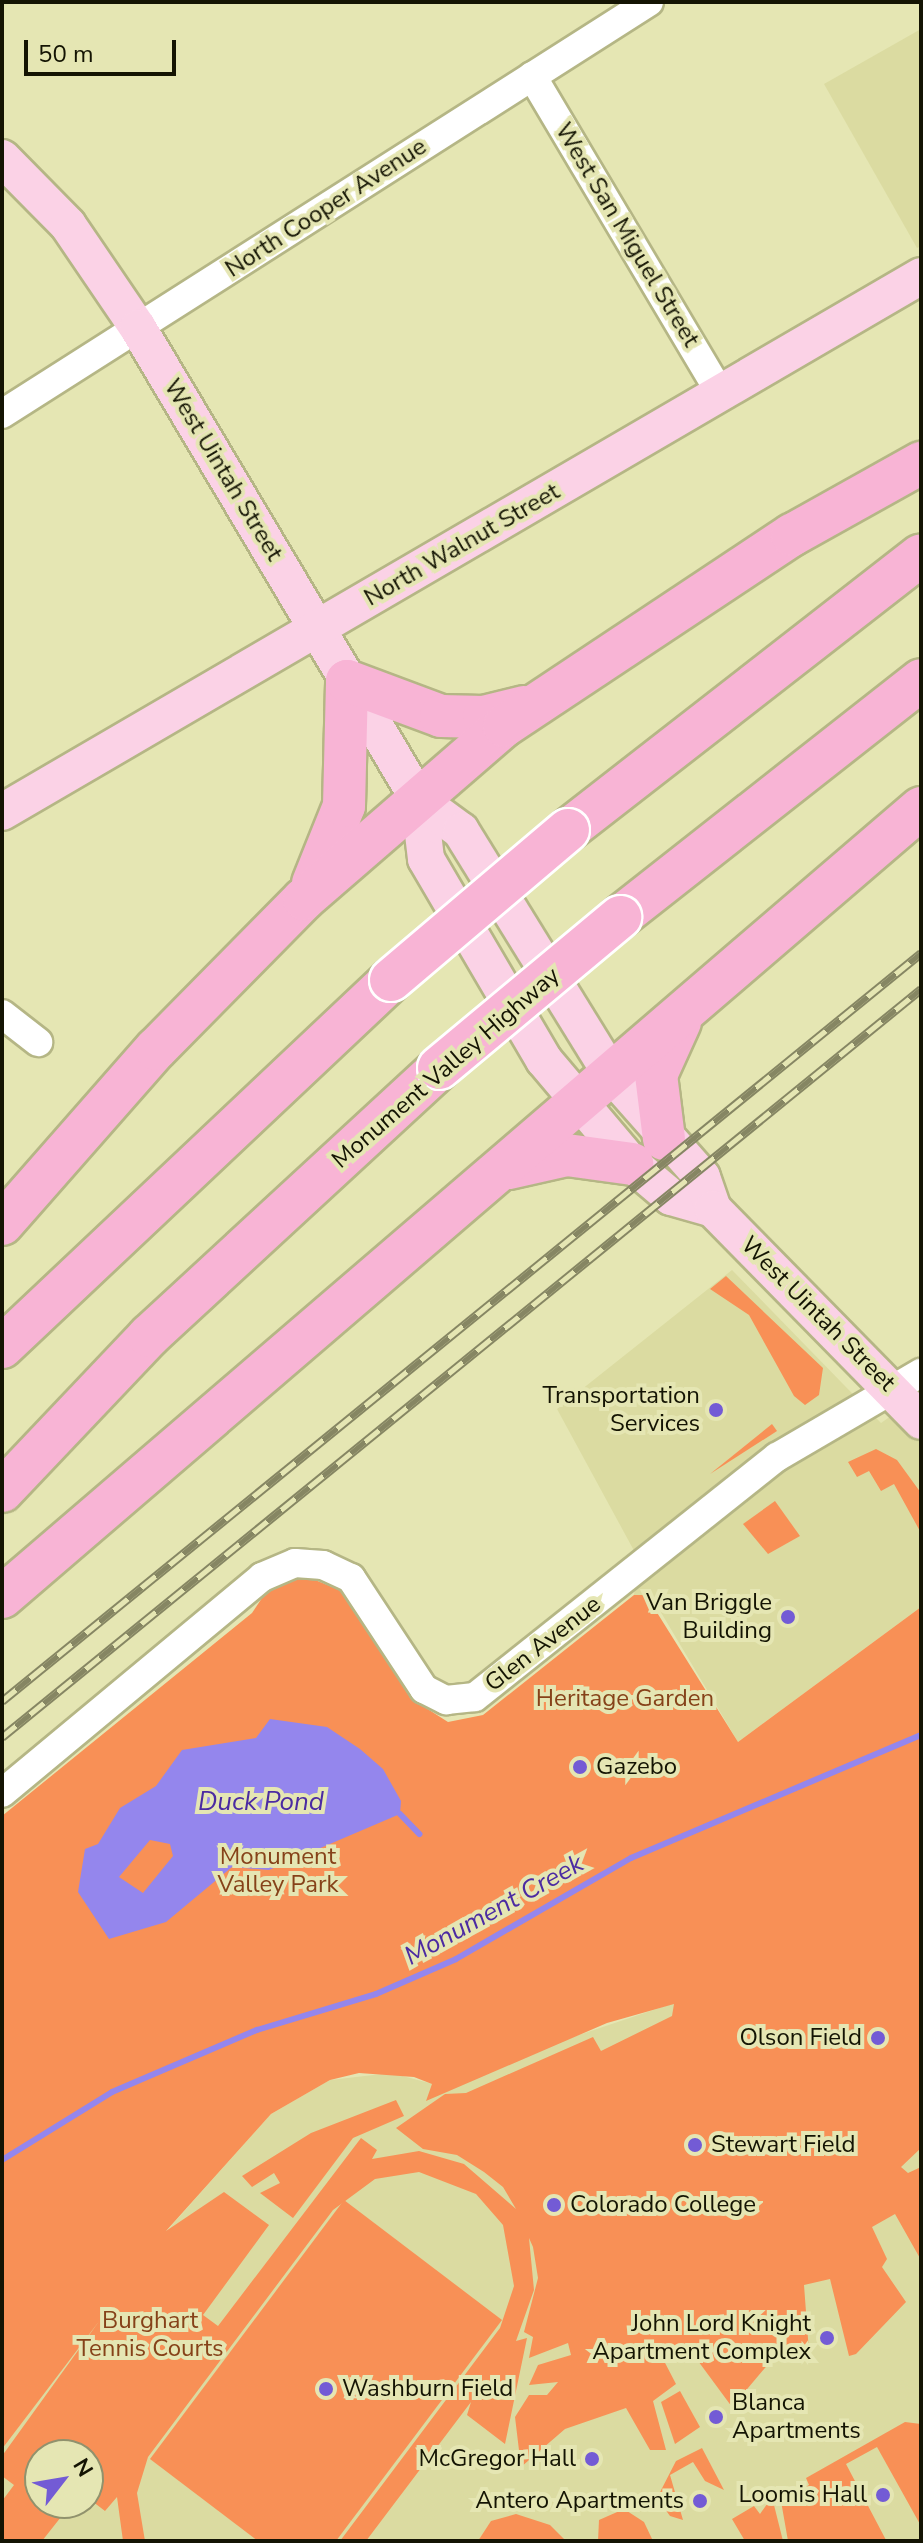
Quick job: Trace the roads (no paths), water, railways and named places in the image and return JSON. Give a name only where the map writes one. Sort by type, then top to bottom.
[{"type":"highway","points":[[2,1224],[304,899],[419,800],[537,703],[792,535],[921,463]]},
{"type":"highway","points":[[2,1347],[391,980],[568,830],[921,555]]},
{"type":"highway","name":"Monument Valley Highway","points":[[2,1491],[149,1336],[439,1068],[620,917],[921,680]]},
{"type":"highway","points":[[304,899],[327,860],[344,806],[347,681],[441,716],[484,717],[537,703]]},
{"type":"highway","points":[[2,1597],[921,808]]},
{"type":"highway","points":[[504,1169],[567,1155],[648,1151],[656,1075],[685,1012]]},
{"type":"main road","name":"West Uintah Street","points":[[2,158],[68,225],[138,328],[419,800],[461,831],[611,1074],[671,1197],[713,1209],[907,1380],[921,1421]]},
{"type":"main road","name":"North Walnut Street","points":[[2,812],[921,276]]},
{"type":"main road","name":"West Uintah Street","points":[[419,800],[426,859],[481,961],[577,1105],[648,1151]]},
{"type":"street","name":"North Cooper Avenue","points":[[2,414],[649,2]]},
{"type":"street","name":"West San Miguel Street","points":[[532,76],[721,394]]},
{"type":"street","points":[[2,1014],[38,1042]]},
{"type":"street","name":"Glen Avenue","points":[[2,1793],[262,1577],[295,1563],[323,1565],[351,1578],[424,1689],[446,1700],[475,1697],[777,1457],[907,1380]]},
{"type":"water","name":"Duck Pond","points":[[270,1719],[327,1727],[383,1769],[401,1801],[400,1814],[269,1870],[232,1867],[166,1922],[109,1939],[78,1892],[85,1849],[98,1844],[120,1808],[156,1786],[182,1750],[256,1738]],"holes":[[[150,1840],[170,1844],[173,1856],[143,1893],[119,1877]]]},
{"type":"waterway","name":"Monument Creek","points":[[2,2160],[112,2092],[257,2030],[376,1994],[456,1959],[631,1858],[921,1735]]},
{"type":"waterway","points":[[400,1814],[419,1834]]},
{"type":"railway","points":[[2,1701],[921,953]]},
{"type":"railway","points":[[2,1737],[921,989]]},
{"type":"place","name":"Transportation Services","points":[[716,1410]]},
{"type":"place","name":"Van Briggle Building","points":[[788,1617]]},
{"type":"place","name":"Gazebo","points":[[580,1767]]},
{"type":"place","name":"Olson Field","points":[[878,2038]]},
{"type":"place","name":"Stewart Field","points":[[695,2145]]},
{"type":"place","name":"Colorado College","points":[[554,2205]]},
{"type":"place","name":"John Lord Knight Apartment Complex","points":[[827,2338]]},
{"type":"place","name":"Washburn Field","points":[[326,2389]]},
{"type":"place","name":"Blanca Apartments","points":[[716,2417]]},
{"type":"place","name":"McGregor Hall","points":[[592,2459]]},
{"type":"place","name":"Loomis Hall","points":[[883,2495]]},
{"type":"place","name":"Antero Apartments","points":[[700,2501]]},
{"type":"park label","name":"Heritage Garden","points":[[625,1699]]},
{"type":"park label","name":"Monument Valley Park","points":[[278,1871]]},
{"type":"park label","name":"Burghart Tennis Courts","points":[[150,2335]]}]
